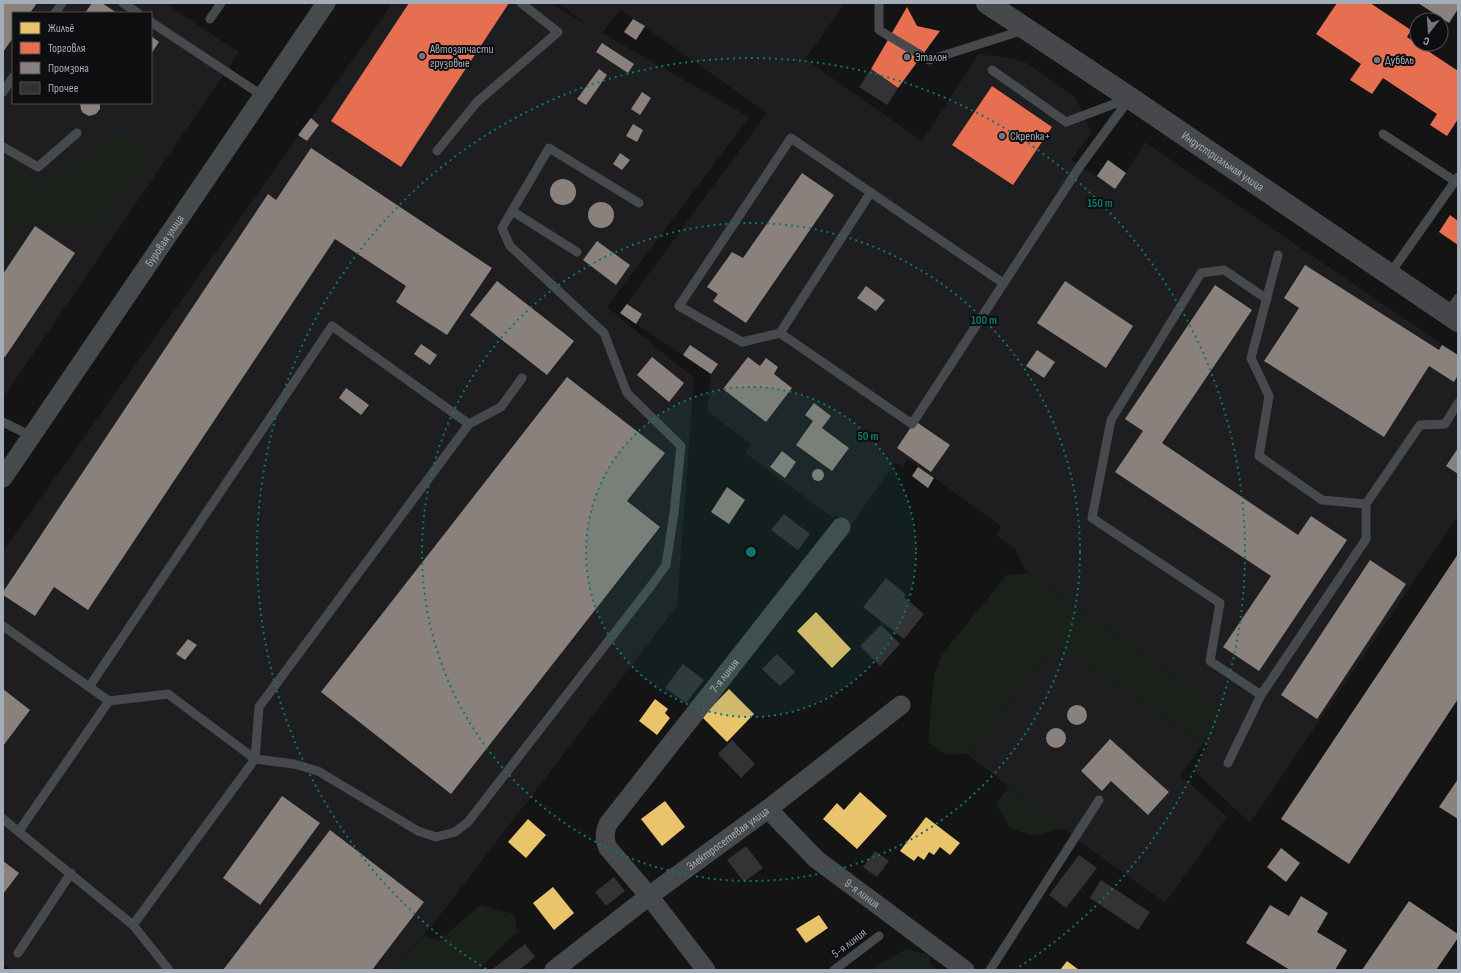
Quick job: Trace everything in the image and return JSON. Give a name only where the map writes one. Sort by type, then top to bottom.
[{"type":"main road","name":"Индустриальная улица","points":[[987,3],[1130,98],[1389,275],[1454,311]]},
{"type":"street","name":"Буровая улица","points":[[3,478],[326,3]]},
{"type":"street","name":"7-я линия","points":[[649,896],[608,848],[605,840],[608,824],[841,527]]},
{"type":"street","name":"Электросетевая улица","points":[[554,970],[649,896],[768,809],[901,705]]},
{"type":"street","name":"9-я линия","points":[[768,809],[816,859],[965,970]]},
{"type":"street","points":[[649,896],[706,970]]},
{"type":"lane","points":[[56,12],[62,3]]},
{"type":"lane","points":[[123,3],[136,12]]},
{"type":"lane","points":[[210,19],[221,3]]},
{"type":"lane","points":[[437,151],[477,102],[558,32],[521,3]]},
{"type":"lane","points":[[879,3],[879,30],[929,60],[1026,29]]},
{"type":"lane","points":[[152,23],[263,96]]},
{"type":"lane","points":[[992,70],[1066,122],[1130,98]]},
{"type":"lane","points":[[3,92],[12,78]]},
{"type":"lane","points":[[780,333],[912,424],[1080,166],[1130,98]]},
{"type":"lane","points":[[3,147],[38,167],[77,133]]},
{"type":"lane","points":[[1384,134],[1456,179],[1389,275]]},
{"type":"lane","points":[[871,192],[780,333],[742,342],[679,306],[791,138],[871,192],[1003,283]]},
{"type":"lane","points":[[3,626],[109,701],[168,694],[255,759],[294,764],[318,771],[418,831],[436,837],[455,832],[468,822],[666,565],[674,513],[681,446],[627,393],[604,333],[510,246],[502,228],[549,148],[639,204]]},
{"type":"lane","points":[[512,211],[577,252]]},
{"type":"lane","points":[[1278,255],[1251,358],[1269,396],[1259,456],[1322,500],[1366,504]]},
{"type":"lane","points":[[1261,695],[1210,661],[1220,603],[1092,518],[1111,420],[1201,272],[1224,270],[1266,299]]},
{"type":"lane","points":[[89,687],[332,326],[469,424]]},
{"type":"lane","points":[[133,925],[255,759],[259,707],[469,424],[501,407],[522,378]]},
{"type":"lane","points":[[1228,762],[1261,695],[1366,539],[1366,504],[1420,425],[1445,424],[1458,403]]},
{"type":"lane","points":[[3,422],[31,436]]},
{"type":"lane","points":[[19,831],[109,701]]},
{"type":"lane","points":[[990,970],[1099,800]]},
{"type":"lane","points":[[3,819],[133,925],[169,970]]},
{"type":"lane","points":[[18,953],[71,873]]},
{"type":"lane","name":"5-я линия","points":[[834,970],[879,936]]},
{"type":"shaded area","points":[[3,3],[164,3],[239,52],[3,398]]},
{"type":"shaded area","points":[[393,3],[549,3],[591,27],[558,3],[845,3],[805,59],[922,141],[979,54],[1009,58],[1027,63],[1075,97],[1092,133],[1071,160],[1096,176],[1108,160],[1126,173],[1145,142],[1458,355],[1458,516],[1250,823],[1194,771],[1224,712],[1029,573],[1021,563],[1016,550],[996,535],[1001,526],[908,459],[902,467],[895,462],[851,526],[836,515],[833,518],[745,453],[751,444],[707,411],[711,374],[620,313],[767,113],[620,9],[602,33],[749,117],[607,307],[694,378],[677,606],[444,910],[394,970],[15,970],[3,964],[3,551]]},
{"type":"shaded area","points":[[114,134],[144,140],[145,162],[98,226],[68,227],[20,220],[3,247],[3,163],[50,184]]},
{"type":"shaded area","points":[[1029,573],[1224,712],[1209,742],[1203,744],[1056,644],[967,754],[945,754],[928,742],[934,675],[942,654],[1007,575]]},
{"type":"shaded area","points":[[1056,644],[1203,744],[1180,775],[1227,817],[1165,903],[1075,838],[967,754]]},
{"type":"shaded area","points":[[1009,787],[1063,828],[1034,836],[1010,828],[996,804]]},
{"type":"shaded area","points":[[480,905],[514,914],[517,932],[478,970],[394,970],[423,936],[439,941]]},
{"type":"shaded area","points":[[907,949],[929,955],[932,966],[939,970],[875,970],[878,965]]},
{"type":"building: Жильё","points":[[816,612],[851,649],[832,668],[797,631]]},
{"type":"building: Жильё","points":[[729,689],[754,714],[727,742],[702,717]]},
{"type":"building: Жильё","points":[[655,699],[668,709],[665,713],[670,718],[657,735],[639,721]]},
{"type":"building: Жильё","points":[[860,792],[887,816],[857,849],[823,819],[837,803],[844,810]]},
{"type":"building: Жильё","points":[[665,801],[685,827],[662,846],[641,819]]},
{"type":"building: Жильё","points":[[926,817],[960,843],[950,855],[940,847],[934,855],[929,852],[924,860],[918,856],[914,861],[900,851]]},
{"type":"building: Жильё","points":[[528,819],[546,835],[526,858],[508,842]]},
{"type":"building: Жильё","points":[[553,887],[574,913],[554,930],[533,903]]},
{"type":"building: Жильё","points":[[819,915],[828,928],[806,943],[796,929]]},
{"type":"building: Жильё","points":[[1067,961],[1079,970],[1060,970]]},
{"type":"building: Торговля","points":[[409,3],[509,3],[401,167],[331,121]]},
{"type":"building: Торговля","points":[[1337,3],[1370,3],[1409,29],[1407,37],[1409,38],[1409,52],[1430,52],[1458,71],[1458,119],[1447,136],[1430,125],[1437,114],[1383,78],[1372,94],[1350,80],[1361,64],[1316,34]]},
{"type":"building: Торговля","points":[[907,7],[917,26],[940,31],[898,88],[871,69]]},
{"type":"building: Торговля","name":"Скрепка+","points":[[992,86],[1052,127],[1013,185],[952,145]]},
{"type":"building: Торговля","points":[[1450,215],[1458,221],[1458,245],[1439,232]]},
{"type":"building: Промзона","points":[[3,3],[37,3],[31,12],[12,12],[12,39],[3,52]]},
{"type":"building: Промзона","points":[[92,3],[102,3],[116,12],[86,12]]},
{"type":"building: Промзона","points":[[1418,3],[1458,3],[1458,9],[1449,23],[1449,12],[1432,12]]},
{"type":"building: Промзона","points":[[633,19],[645,26],[636,40],[624,32]]},
{"type":"building: Промзона","points":[[152,37],[159,42],[152,52]]},
{"type":"building: Промзона","points":[[602,43],[634,64],[628,73],[596,52]]},
{"type":"building: Промзона","points":[[599,69],[607,75],[586,105],[577,99]]},
{"type":"building: Промзона","points":[[642,92],[651,98],[640,115],[631,109]]},
{"type":"building: Промзона","points":[[80,104],[100,104],[100,109],[96,114],[89,116],[81,110]]},
{"type":"building: Промзона","points":[[311,118],[319,125],[307,141],[298,135]]},
{"type":"building: Промзона","points":[[633,124],[643,130],[637,142],[626,136]]},
{"type":"building: Промзона","points":[[311,148],[492,268],[447,335],[396,302],[406,286],[335,239],[88,610],[54,587],[35,616],[3,595],[3,592],[268,194],[276,200]]},
{"type":"building: Промзона","points":[[620,153],[630,160],[622,170],[613,164]]},
{"type":"building: Промзона","points":[[1108,160],[1126,173],[1115,189],[1097,176]]},
{"type":"building: Промзона","points":[[802,173],[834,195],[746,323],[713,301],[718,294],[707,287],[732,252],[743,258]]},
{"type":"building: Промзона","points":[[563,179],[572,183],[576,192],[572,201],[563,205],[554,201],[550,192],[554,183]]},
{"type":"building: Промзона","points":[[601,202],[610,206],[614,215],[610,224],[601,228],[592,224],[588,215],[592,206]]},
{"type":"building: Промзона","points":[[35,226],[75,253],[5,357],[3,356],[3,274]]},
{"type":"building: Промзона","points":[[597,241],[630,265],[616,285],[583,260]]},
{"type":"building: Промзона","points":[[1305,265],[1439,350],[1442,345],[1458,355],[1458,375],[1454,382],[1429,366],[1384,437],[1264,361],[1299,308],[1284,298]]},
{"type":"building: Промзона","points":[[497,281],[574,341],[547,375],[470,315]]},
{"type":"building: Промзона","points":[[1065,281],[1133,326],[1106,368],[1037,323]]},
{"type":"building: Промзона","points":[[1215,285],[1252,310],[1162,443],[1298,535],[1311,516],[1347,540],[1259,671],[1223,647],[1271,576],[1115,472],[1143,431],[1125,419]]},
{"type":"building: Промзона","points":[[866,286],[885,300],[876,311],[857,298]]},
{"type":"building: Промзона","points":[[627,304],[642,314],[636,324],[620,313]]},
{"type":"building: Промзона","points":[[421,344],[437,355],[430,365],[414,354]]},
{"type":"building: Промзона","points":[[690,345],[718,364],[711,374],[683,355]]},
{"type":"building: Промзона","points":[[1037,350],[1055,362],[1044,378],[1026,366]]},
{"type":"building: Промзона","points":[[652,357],[684,383],[669,402],[637,375]]},
{"type":"building: Промзона","points":[[748,357],[760,366],[766,358],[778,367],[774,374],[792,388],[766,422],[723,389]]},
{"type":"building: Промзона","points":[[567,377],[665,453],[627,501],[660,527],[451,794],[321,692]]},
{"type":"building: Промзона","points":[[346,388],[369,405],[361,415],[339,398]]},
{"type":"building: Промзона","points":[[814,403],[831,416],[822,428],[849,448],[832,471],[796,445],[813,421],[805,415]]},
{"type":"building: Промзона","points":[[915,421],[950,445],[931,472],[897,448]]},
{"type":"building: Промзона","points":[[1458,448],[1458,474],[1446,466]]},
{"type":"building: Промзона","points":[[782,451],[796,462],[785,478],[770,467]]},
{"type":"building: Промзона","points":[[918,467],[934,478],[928,488],[912,476]]},
{"type":"building: Промзона","points":[[816,469],[820,469],[824,475],[820,481],[816,481],[812,477],[812,473]]},
{"type":"building: Промзона","points":[[727,487],[745,500],[729,524],[711,512]]},
{"type":"building: Промзона","points":[[1458,554],[1458,699],[1349,864],[1281,819]]},
{"type":"building: Промзона","points":[[1370,560],[1406,584],[1317,719],[1281,695]]},
{"type":"building: Промзона","points":[[188,639],[197,645],[185,660],[176,654]]},
{"type":"building: Промзона","points":[[3,689],[30,710],[3,746]]},
{"type":"building: Промзона","points":[[1077,705],[1084,708],[1087,715],[1084,722],[1077,725],[1070,722],[1067,715],[1070,708]]},
{"type":"building: Промзона","points":[[1056,728],[1063,731],[1066,738],[1063,745],[1056,748],[1049,745],[1046,738],[1049,731]]},
{"type":"building: Промзона","points":[[1110,739],[1169,792],[1148,815],[1111,781],[1102,791],[1081,771]]},
{"type":"building: Промзона","points":[[1458,779],[1458,819],[1439,807]]},
{"type":"building: Промзона","points":[[282,796],[320,823],[260,905],[223,878]]},
{"type":"building: Промзона","points":[[330,830],[424,902],[372,970],[223,970]]},
{"type":"building: Промзона","points":[[1281,848],[1300,863],[1286,882],[1267,867]]},
{"type":"building: Промзона","points":[[3,861],[19,873],[3,894]]},
{"type":"building: Промзона","points":[[1301,896],[1328,913],[1317,932],[1347,950],[1335,970],[1290,970],[1246,943],[1270,905],[1289,916]]},
{"type":"building: Промзона","points":[[1409,901],[1458,934],[1458,938],[1436,970],[1362,970]]},
{"type":"building: Прочее","points":[[871,69],[898,88],[887,105],[859,87]]},
{"type":"building: Прочее","points":[[784,514],[810,534],[798,550],[771,530]]},
{"type":"building: Прочее","points":[[886,578],[906,595],[904,597],[924,614],[904,639],[863,607]]},
{"type":"building: Прочее","points":[[881,625],[900,644],[880,666],[860,646]]},
{"type":"building: Прочее","points":[[777,654],[795,672],[780,686],[762,669]]},
{"type":"building: Прочее","points":[[683,664],[704,680],[686,703],[665,688]]},
{"type":"building: Прочее","points":[[732,740],[755,764],[741,778],[718,754]]},
{"type":"building: Прочее","points":[[746,846],[763,868],[744,882],[727,860]]},
{"type":"building: Прочее","points":[[875,851],[889,861],[877,877],[863,867]]},
{"type":"building: Прочее","points":[[1079,855],[1097,868],[1066,908],[1049,895]]},
{"type":"building: Прочее","points":[[614,877],[625,891],[606,906],[595,892]]},
{"type":"building: Прочее","points":[[1101,880],[1150,912],[1138,930],[1090,898]]},
{"type":"building: Прочее","points":[[525,944],[535,957],[519,970],[491,970]]},
{"type":"place","name":"Автозапчасти грузовые","points":[[422,56]]},
{"type":"place","name":"Эталон","points":[[907,57]]},
{"type":"place","name":"Дуббль","points":[[1377,60]]},
{"type":"place","name":"Скрепка+","points":[[1002,136]]}]
